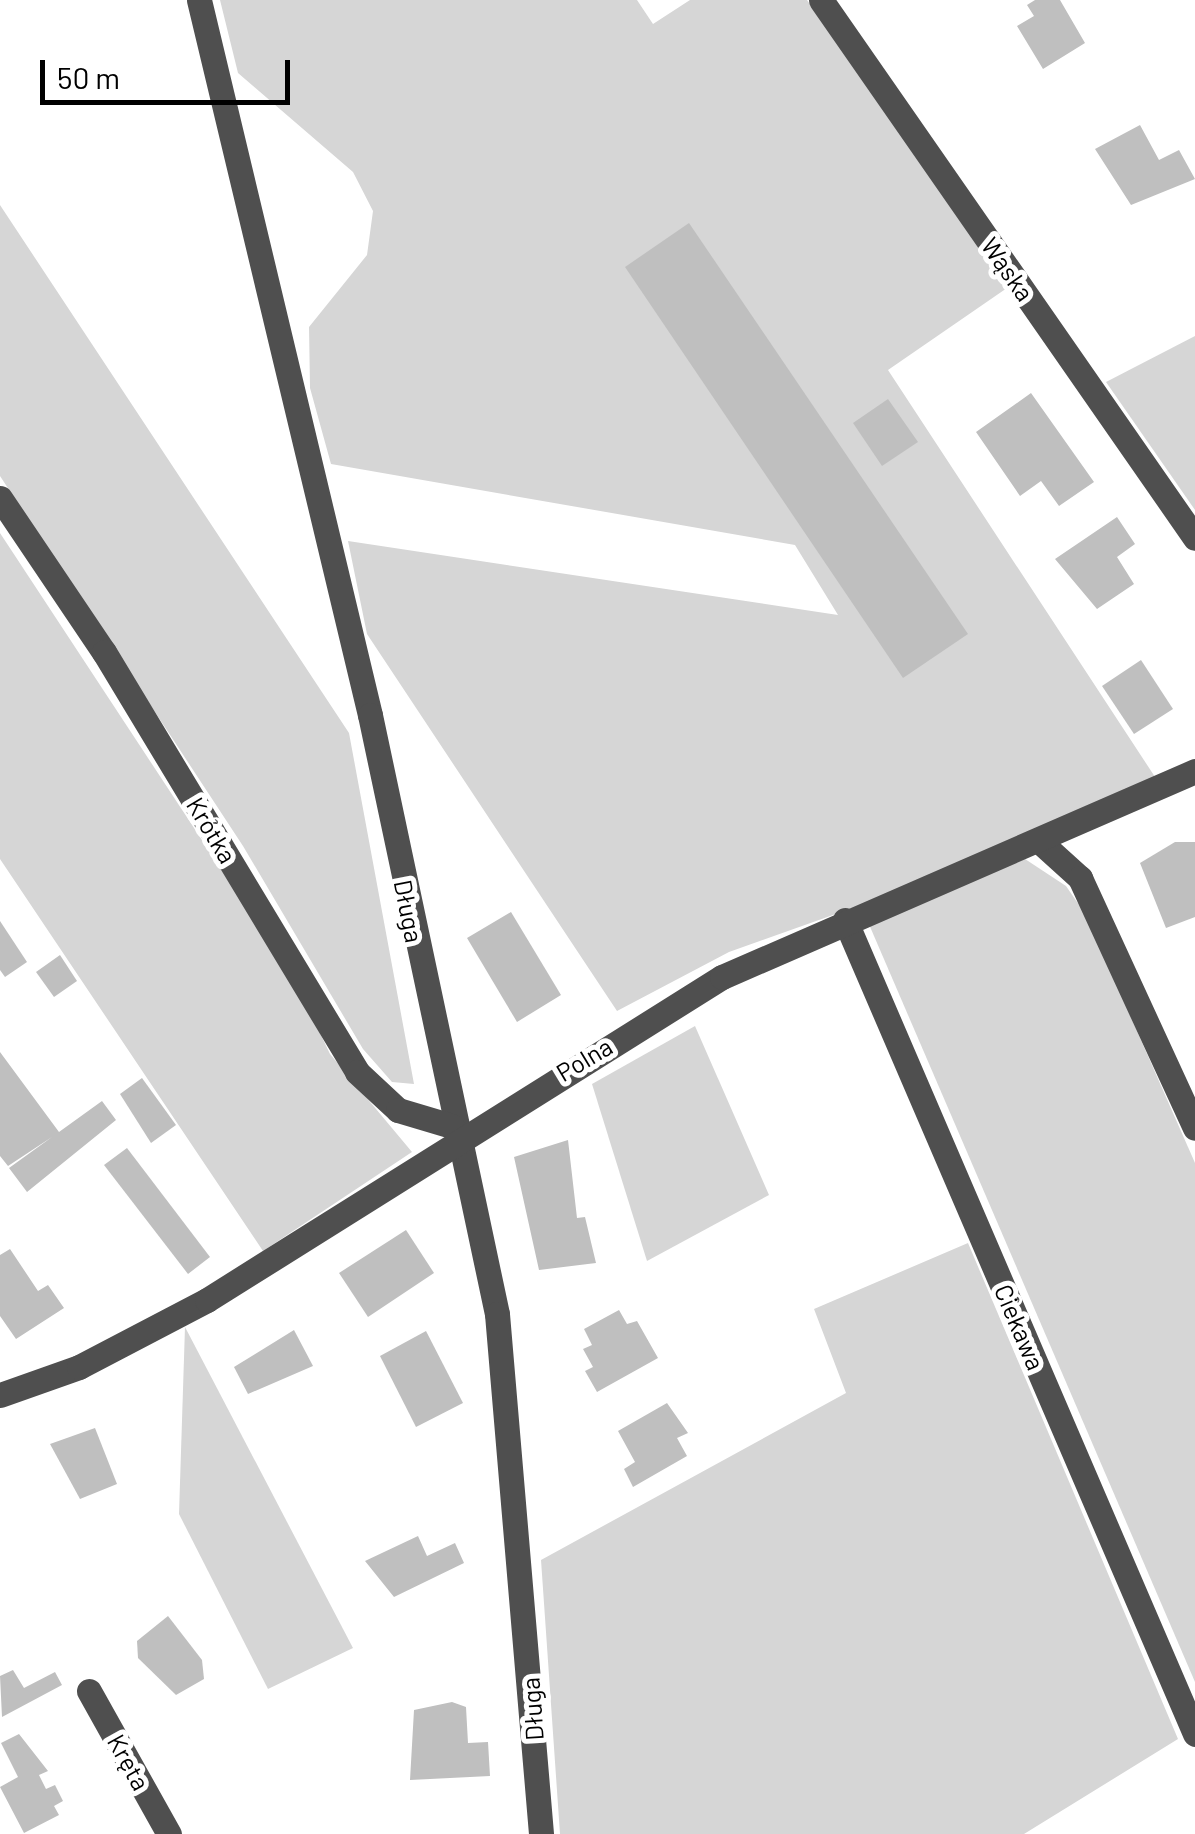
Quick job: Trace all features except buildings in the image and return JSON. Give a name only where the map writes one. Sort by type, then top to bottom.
[{"type":"street","name":"Długa","points":[[199,0],[370,715],[508,1401],[541,1834]]},
{"type":"street","name":"Wąska","points":[[821,0],[1195,538]]},
{"type":"street","name":"Krótka","points":[[0,498],[104,652],[357,1072],[398,1110],[453,1132]]},
{"type":"street","name":"Polna","points":[[0,1395],[80,1367],[207,1300],[453,1132],[722,977],[1195,771]]},
{"type":"street","points":[[1038,840],[1080,878],[1195,1128]]},
{"type":"street","name":"Ciekawa","points":[[846,920],[1195,1734]]},
{"type":"street","name":"Kręta","points":[[88,1691],[169,1834]]},
{"type":"shaded area","points":[[220,0],[637,0],[653,24],[690,0],[807,0],[1007,288],[888,370],[1157,780],[906,889],[729,952],[617,1011],[367,634],[348,541],[838,615],[795,545],[331,464],[310,388],[309,327],[367,255],[373,211],[353,172],[238,73]]},
{"type":"shaded area","points":[[0,205],[349,733],[414,1084],[392,1082],[363,1049],[243,846],[0,476]]},
{"type":"shaded area","points":[[1195,336],[1195,510],[1106,382]]},
{"type":"shaded area","points":[[0,533],[296,983],[330,1054],[412,1152],[263,1251],[0,859]]},
{"type":"shaded area","points":[[1025,859],[1066,886],[1086,915],[1195,1163],[1195,1682],[868,922]]},
{"type":"shaded area","points":[[695,1026],[769,1195],[647,1261],[592,1084]]},
{"type":"shaded area","points":[[968,1243],[1178,1739],[1024,1834],[560,1834],[541,1560],[846,1393],[814,1309]]},
{"type":"shaded area","points":[[185,1327],[353,1648],[268,1689],[179,1514]]}]
